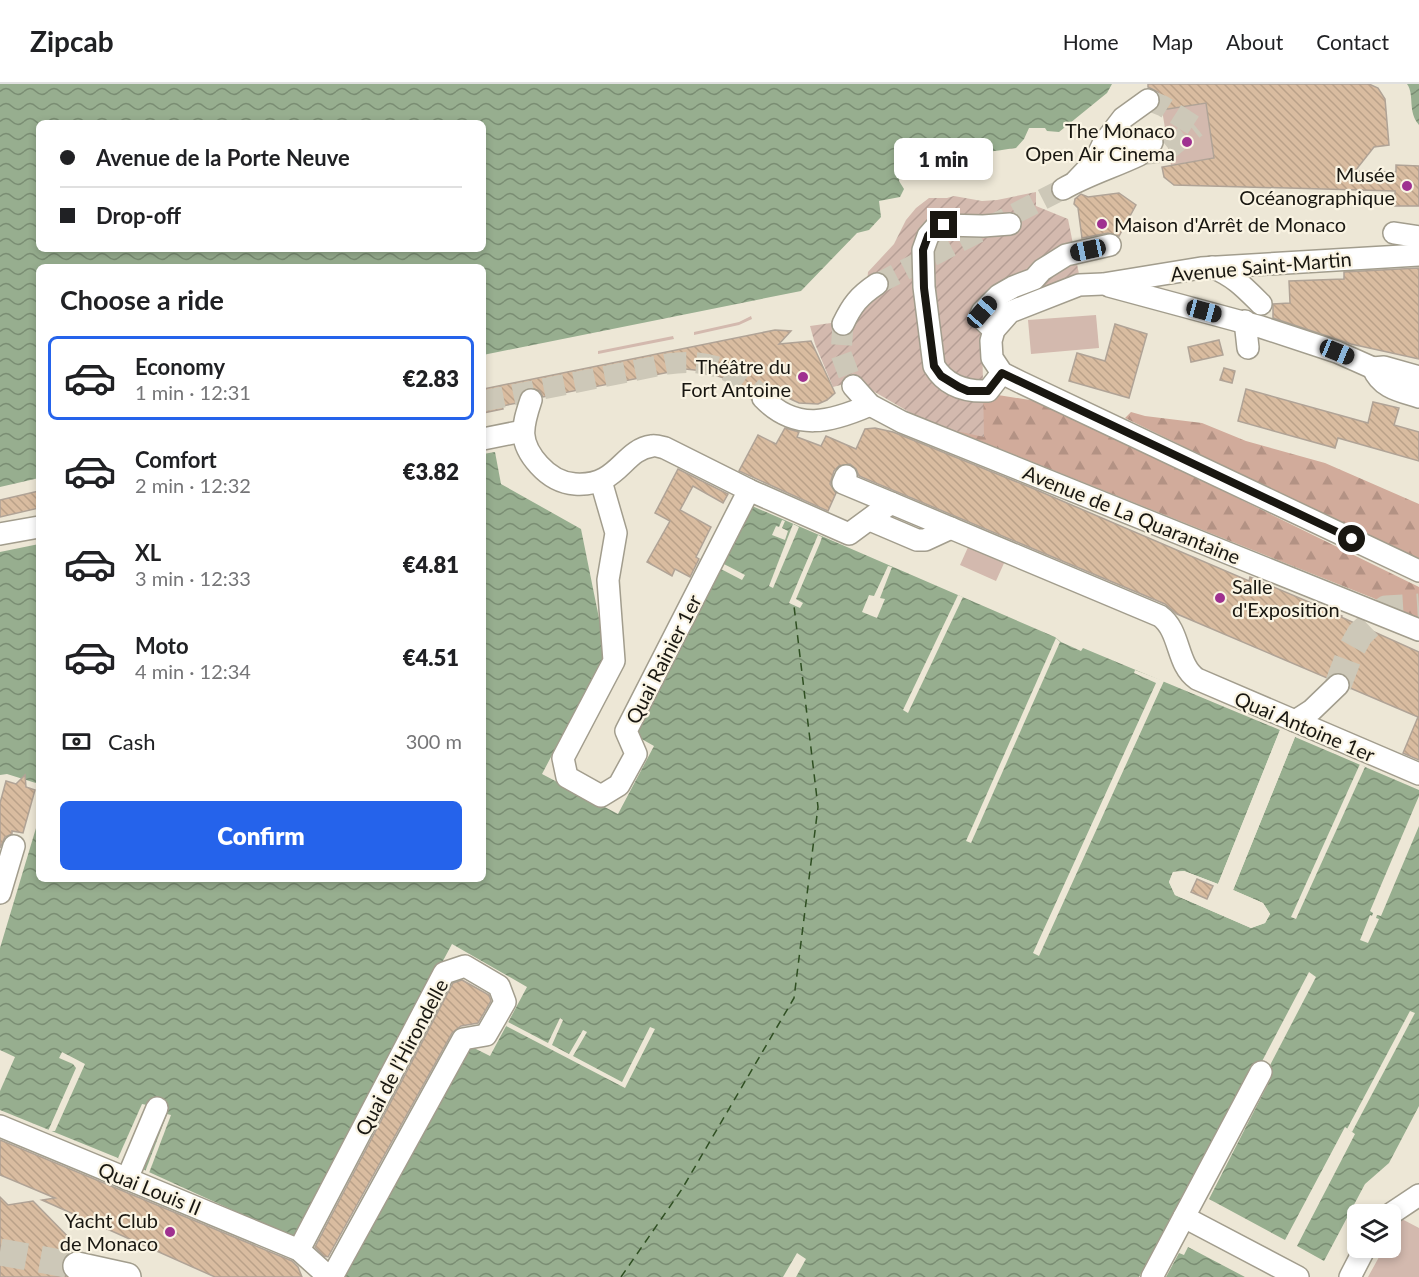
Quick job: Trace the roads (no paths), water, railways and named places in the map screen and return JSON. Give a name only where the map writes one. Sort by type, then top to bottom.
[{"type":"main road","points":[[77,1266],[127,1277]]},
{"type":"street","points":[[1095,161],[1102,144],[1123,118],[1148,100]]},
{"type":"street","points":[[1070,185],[1083,154],[1120,103]]},
{"type":"street","points":[[1124,147],[1146,149],[1105,171],[1070,185],[1095,161],[1124,147]]},
{"type":"street","points":[[1002,373],[988,391],[978,392],[950,383],[937,371],[934,366],[924,288],[923,250],[928,236],[935,228],[944,225],[1011,224]]},
{"type":"street","points":[[1395,239],[1419,237]]},
{"type":"street","points":[[1110,246],[1066,255],[1042,270],[1034,279],[1013,286],[999,295],[982,312],[980,317],[994,330],[991,341],[992,358],[1002,373],[1419,571]]},
{"type":"street","name":"Avenue Saint-Martin","points":[[994,330],[1010,312],[1079,285],[1103,284],[1212,267],[1419,255]]},
{"type":"street","points":[[1212,267],[1242,283],[1261,304],[1256,289],[1258,264]]},
{"type":"street","points":[[843,324],[849,309],[861,295],[877,284]]},
{"type":"street","points":[[1103,284],[1245,321],[1337,352],[1373,368],[1384,368],[1419,377]]},
{"type":"street","points":[[1245,321],[1248,348]]},
{"type":"street","points":[[1373,368],[1377,378],[1389,387],[1419,397]]},
{"type":"street","name":"Avenue de La Quarantaine","points":[[853,386],[870,405],[902,422],[1419,630]]},
{"type":"street","points":[[763,398],[780,414],[801,421],[826,420],[870,405]]},
{"type":"street","points":[[531,400],[523,431],[525,444],[532,457],[557,480],[586,484],[601,481],[639,451],[652,445],[665,448],[749,490],[849,534],[891,503]]},
{"type":"street","points":[[486,438],[523,431]]},
{"type":"street","points":[[846,476],[843,483],[951,528]]},
{"type":"street","name":"Quai Rainier 1er","points":[[601,481],[616,533],[608,580],[614,661],[563,758],[567,777],[601,796],[619,785],[636,754],[626,731],[749,490]]},
{"type":"street","points":[[870,520],[917,540],[925,540],[951,528]]},
{"type":"street","points":[[0,534],[36,528]]},
{"type":"street","name":"Quai Antoine 1er","points":[[951,528],[1160,616],[1173,631],[1192,676],[1204,683],[1419,774]]},
{"type":"street","points":[[1295,722],[1312,710],[1338,685]]},
{"type":"street","points":[[0,893],[14,846]]},
{"type":"street","name":"Quai de l’Hirondelle","points":[[299,1250],[444,973],[465,966],[499,986],[505,1002],[486,1035],[462,1039],[331,1277]]},
{"type":"street","points":[[1152,1277],[1261,1072]]},
{"type":"street","points":[[127,1179],[157,1108]]},
{"type":"street","name":"Quai Louis II","points":[[0,1126],[299,1250],[331,1277]]},
{"type":"street","points":[[1401,1207],[1419,1195]]},
{"type":"street","points":[[1184,1217],[1298,1277]]},
{"type":"street","points":[[1350,1277],[1360,1258]]},
{"type":"water","points":[[0,84],[1112,84],[1107,93],[1059,132],[1047,131],[1045,128],[1029,128],[1024,139],[1016,148],[985,152],[938,165],[928,162],[906,148],[904,151],[909,159],[909,166],[908,172],[900,175],[899,181],[904,189],[900,197],[879,201],[881,217],[869,230],[857,233],[801,291],[486,354],[486,264],[36,264],[36,479],[0,487]]},
{"type":"water","points":[[1407,84],[1419,84],[1419,125],[1413,114],[1411,93]]},
{"type":"water","points":[[495,452],[501,484],[581,529],[606,653],[542,774],[618,814],[654,746],[631,733],[752,506],[1055,637],[1081,651],[1083,648],[1280,730],[1218,884],[1184,871],[1173,872],[1169,882],[1175,895],[1251,928],[1265,923],[1270,914],[1263,903],[1233,890],[1295,737],[1419,790],[1419,1106],[1389,1163],[1365,1184],[1354,1204],[1347,1204],[1347,1218],[1324,1261],[1297,1246],[1355,1134],[1345,1127],[1285,1240],[1209,1199],[1271,1078],[1251,1067],[1139,1277],[344,1277],[466,1044],[490,1056],[527,987],[452,944],[294,1238],[118,1158],[0,1110],[0,948],[36,828],[36,882],[486,882],[486,454]]},
{"type":"water","points":[[36,545],[36,783],[7,774],[0,775],[0,552]]},
{"type":"water","points":[[1188,1247],[1245,1277],[1166,1277],[1179,1253],[1184,1255]]},
{"type":"tunnel","points":[[1148,100],[1163,106],[1196,127]]},
{"type":"tunnel","points":[[1139,155],[1165,152],[1196,127]]},
{"type":"tunnel","points":[[877,284],[1063,189]]},
{"type":"tunnel","points":[[843,324],[841,354],[853,386]]},
{"type":"tunnel","points":[[486,400],[681,363],[708,364],[720,368],[743,380],[763,398]]},
{"type":"tunnel","points":[[1338,685],[1351,650],[1360,634],[1386,609],[1419,607]]},
{"type":"tunnel","points":[[0,1252],[77,1266]]},
{"type":"place","name":"The Monaco Open Air Cinema","points":[[1187,142]]},
{"type":"place","name":"Musée Océanographique","points":[[1407,186]]},
{"type":"place","name":"Maison d'Arrêt de Monaco","points":[[1102,224]]},
{"type":"place","name":"Théâtre du Fort Antoine","points":[[803,377]]},
{"type":"place","name":"Salle d'Exposition","points":[[1220,598]]},
{"type":"place","name":"Yacht Club de Monaco","points":[[170,1232]]}]
